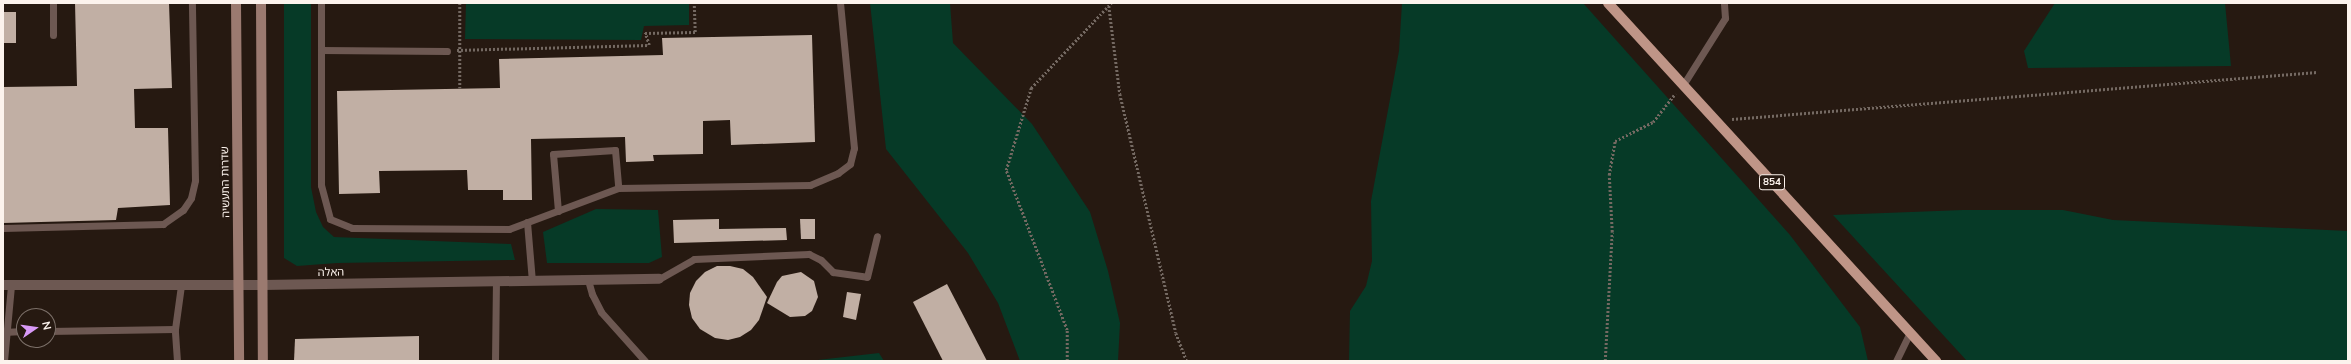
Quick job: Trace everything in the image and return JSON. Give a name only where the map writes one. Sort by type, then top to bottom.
[{"type":"main road","name":"854","points":[[1608,3],[1936,361]]},
{"type":"street","name":"שדרות התעשיה","points":[[236,3],[239,361]]},
{"type":"street","points":[[261,3],[264,361]]},
{"type":"street","name":"האלה","points":[[7,285],[263,285],[659,279]]},
{"type":"lane","points":[[53,3],[53,35]]},
{"type":"lane","points":[[3,228],[162,224],[183,210],[191,198],[195,180],[192,3]]},
{"type":"lane","points":[[321,3],[321,185],[330,219],[352,228],[509,229],[618,188],[810,185],[838,173],[850,164],[854,148],[840,3]]},
{"type":"lane","points":[[1683,85],[1725,18],[1724,3]]},
{"type":"lane","points":[[321,50],[447,51]]},
{"type":"lane","points":[[558,211],[553,154],[615,150],[618,188]]},
{"type":"lane","points":[[527,222],[532,281]]},
{"type":"lane","points":[[659,279],[694,259],[809,254],[821,260],[833,272],[868,277],[877,236]]},
{"type":"lane","points":[[588,280],[601,312],[645,361]]},
{"type":"lane","points":[[495,361],[496,281]]},
{"type":"lane","points":[[4,361],[7,285]]},
{"type":"lane","points":[[177,361],[175,328],[181,285]]},
{"type":"lane","points":[[56,331],[175,328]]},
{"type":"lane","points":[[5,332],[16,331]]},
{"type":"lane","points":[[1896,361],[1910,332]]},
{"type":"path","points":[[460,3],[460,88]]},
{"type":"path","points":[[447,51],[649,45],[645,33],[695,32],[694,3]]},
{"type":"path","points":[[1067,361],[1067,330],[1006,170],[1031,88],[1110,4]]},
{"type":"path","points":[[1110,4],[1120,94],[1176,333],[1188,361]]},
{"type":"path","points":[[1716,120],[2317,72]]},
{"type":"path","points":[[1605,361],[1612,232],[1609,175],[1615,141],[1653,122],[1683,85]]},
{"type":"green space","points":[[284,3],[311,3],[311,187],[316,212],[323,227],[334,237],[511,244],[515,260],[337,263],[297,266],[284,258]]},
{"type":"green space","points":[[466,3],[689,3],[689,25],[644,26],[641,40],[465,39]]},
{"type":"green space","points":[[870,3],[950,3],[953,43],[1032,124],[1090,212],[1108,271],[1120,323],[1118,361],[1020,361],[998,303],[968,253],[886,149]]},
{"type":"green space","points":[[1402,3],[1583,3],[1790,235],[1860,327],[1868,361],[1349,361],[1350,311],[1366,286],[1372,261],[1371,201],[1399,51]]},
{"type":"green space","points":[[2055,3],[2225,3],[2231,66],[2028,68],[2024,51]]},
{"type":"green space","points":[[596,209],[658,210],[662,257],[649,263],[547,263],[543,232]]},
{"type":"green space","points":[[1963,210],[2063,210],[2113,220],[2348,231],[2348,361],[1967,361],[1833,215]]},
{"type":"green space","points":[[879,353],[884,361],[809,361]]},
{"type":"building","points":[[75,3],[169,3],[172,88],[134,89],[135,128],[168,128],[170,205],[118,208],[116,220],[3,223],[3,87],[77,86]]},
{"type":"building","points":[[3,12],[16,12],[16,43],[3,43]]},
{"type":"building","points":[[812,35],[815,142],[731,145],[730,120],[703,121],[703,154],[653,155],[654,161],[626,162],[625,137],[531,139],[532,200],[503,200],[503,190],[468,190],[467,170],[379,171],[380,193],[339,194],[337,91],[500,88],[499,59],[663,55],[662,38]]},
{"type":"building","points":[[719,219],[719,229],[786,228],[787,240],[674,243],[673,220]]},
{"type":"building","points":[[800,219],[815,219],[815,239],[801,239]]},
{"type":"building","points":[[717,266],[730,266],[743,269],[753,277],[767,297],[759,320],[751,330],[740,337],[728,340],[715,338],[700,329],[692,318],[689,305],[690,293],[696,281],[705,272]]},
{"type":"building","points":[[801,272],[814,281],[818,297],[812,311],[805,316],[790,317],[767,303],[777,282],[782,276]]},
{"type":"building","points":[[947,284],[987,361],[943,361],[913,302]]},
{"type":"building","points":[[847,292],[861,294],[856,320],[843,317]]},
{"type":"building","points":[[419,336],[419,361],[294,361],[295,339]]}]
